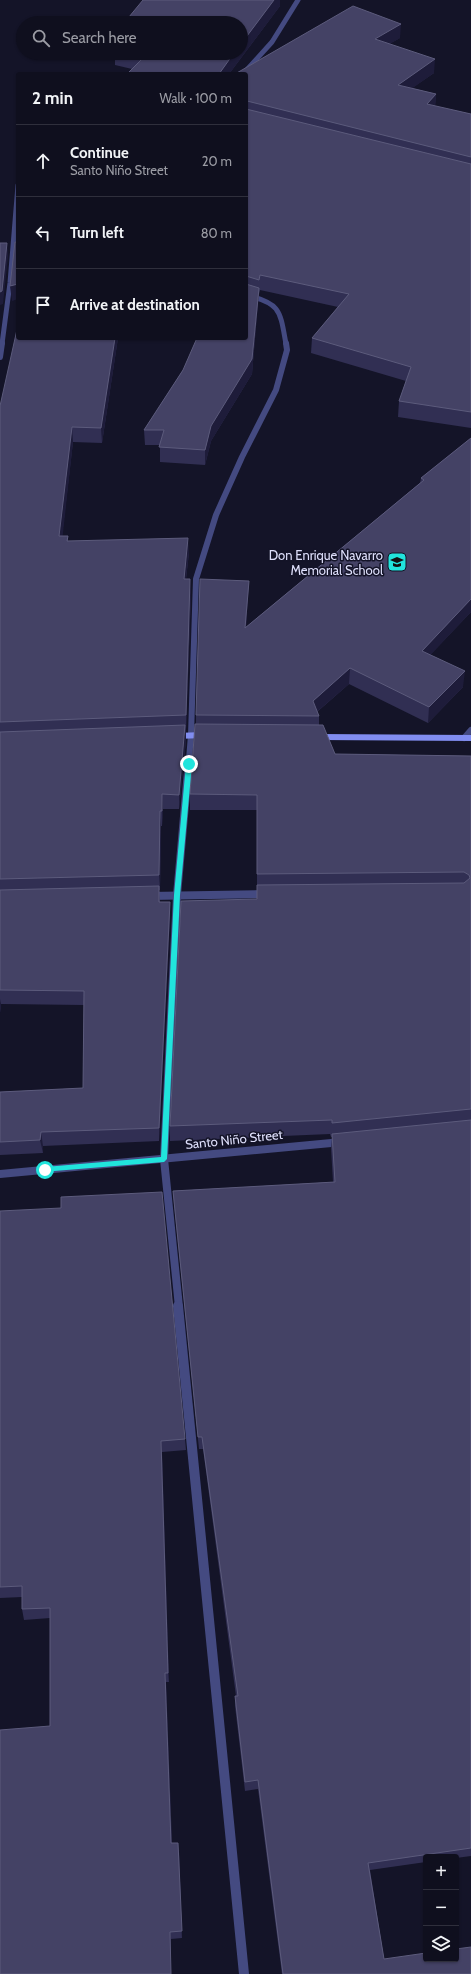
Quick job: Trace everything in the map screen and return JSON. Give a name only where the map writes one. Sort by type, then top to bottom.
[{"type":"main road","points":[[167,736],[215,736]]},
{"type":"main road","points":[[308,737],[467,738]]},
{"type":"street","points":[[244,72],[272,42],[298,0]]},
{"type":"street","points":[[0,357],[2,329],[10,284],[16,210]]},
{"type":"street","points":[[10,284],[16,284]]},
{"type":"street","points":[[244,1974],[164,1159],[177,895],[191,735],[196,579],[216,515],[242,457],[276,390],[287,350],[282,316],[274,306],[264,299],[248,295]]},
{"type":"street","points":[[467,738],[471,730]]},
{"type":"street","points":[[139,896],[272,894]]},
{"type":"street","name":"Santo Niño Street","points":[[0,1174],[353,1141]]},
{"type":"building","points":[[143,0],[274,0],[248,35],[248,16],[130,16]]},
{"type":"building","points":[[353,6],[401,24],[375,39],[435,59],[398,85],[436,94],[427,104],[471,114],[471,157],[248,101],[248,72],[238,72]]},
{"type":"building","points":[[141,60],[229,60],[220,72],[129,72]]},
{"type":"building","points":[[248,109],[471,164],[471,412],[399,401],[411,367],[312,338],[349,294],[260,275],[259,280],[248,277]]},
{"type":"building","points":[[15,242],[16,242],[16,284],[10,286]]},
{"type":"building","points":[[0,243],[7,243],[2,291],[0,292]]},
{"type":"building","points":[[248,285],[259,288],[252,359],[211,426],[205,450],[159,447],[164,430],[144,430],[183,370],[196,340],[248,340]]},
{"type":"building","points":[[16,334],[16,340],[115,340],[101,428],[72,427],[59,536],[68,536],[67,541],[188,538],[184,579],[190,579],[186,715],[0,722],[0,406]]},
{"type":"building","name":"Don Enrique Navarro Memorial School","points":[[471,438],[471,599],[422,651],[465,671],[429,707],[350,668],[313,701],[319,716],[196,715],[200,579],[249,581],[245,628],[424,480],[421,478]]},
{"type":"building","points":[[195,724],[323,725],[335,754],[471,756],[471,1109],[332,1123],[332,1120],[170,1126],[181,901],[257,899],[257,885],[464,883],[470,878],[469,875],[464,872],[257,874],[257,795],[190,794]]},
{"type":"building","points":[[185,725],[179,795],[162,794],[162,811],[160,811],[159,875],[0,879],[0,732]]},
{"type":"building","points":[[159,886],[159,902],[170,902],[159,1128],[41,1132],[40,1140],[0,1142],[0,1092],[83,1088],[84,991],[0,990],[0,890]]},
{"type":"building","points":[[471,1120],[471,1848],[368,1863],[384,1959],[423,1953],[423,1962],[459,1962],[459,1949],[471,1947],[471,1974],[283,1974],[258,1780],[245,1782],[235,1696],[238,1696],[202,1437],[198,1437],[173,1191],[335,1182],[332,1134]]},
{"type":"building","points":[[162,1192],[185,1439],[161,1441],[168,1673],[165,1673],[171,1843],[178,1843],[182,1931],[170,1932],[171,1974],[0,1974],[0,1730],[50,1726],[50,1608],[22,1609],[22,1586],[0,1587],[0,1211],[61,1208],[61,1197]]},
{"type":"place","name":"Don Enrique Navarro Memorial School","points":[[397,562]]},
{"type":"route","points":[[45,1170],[164,1159],[177,895],[189,764]]}]
